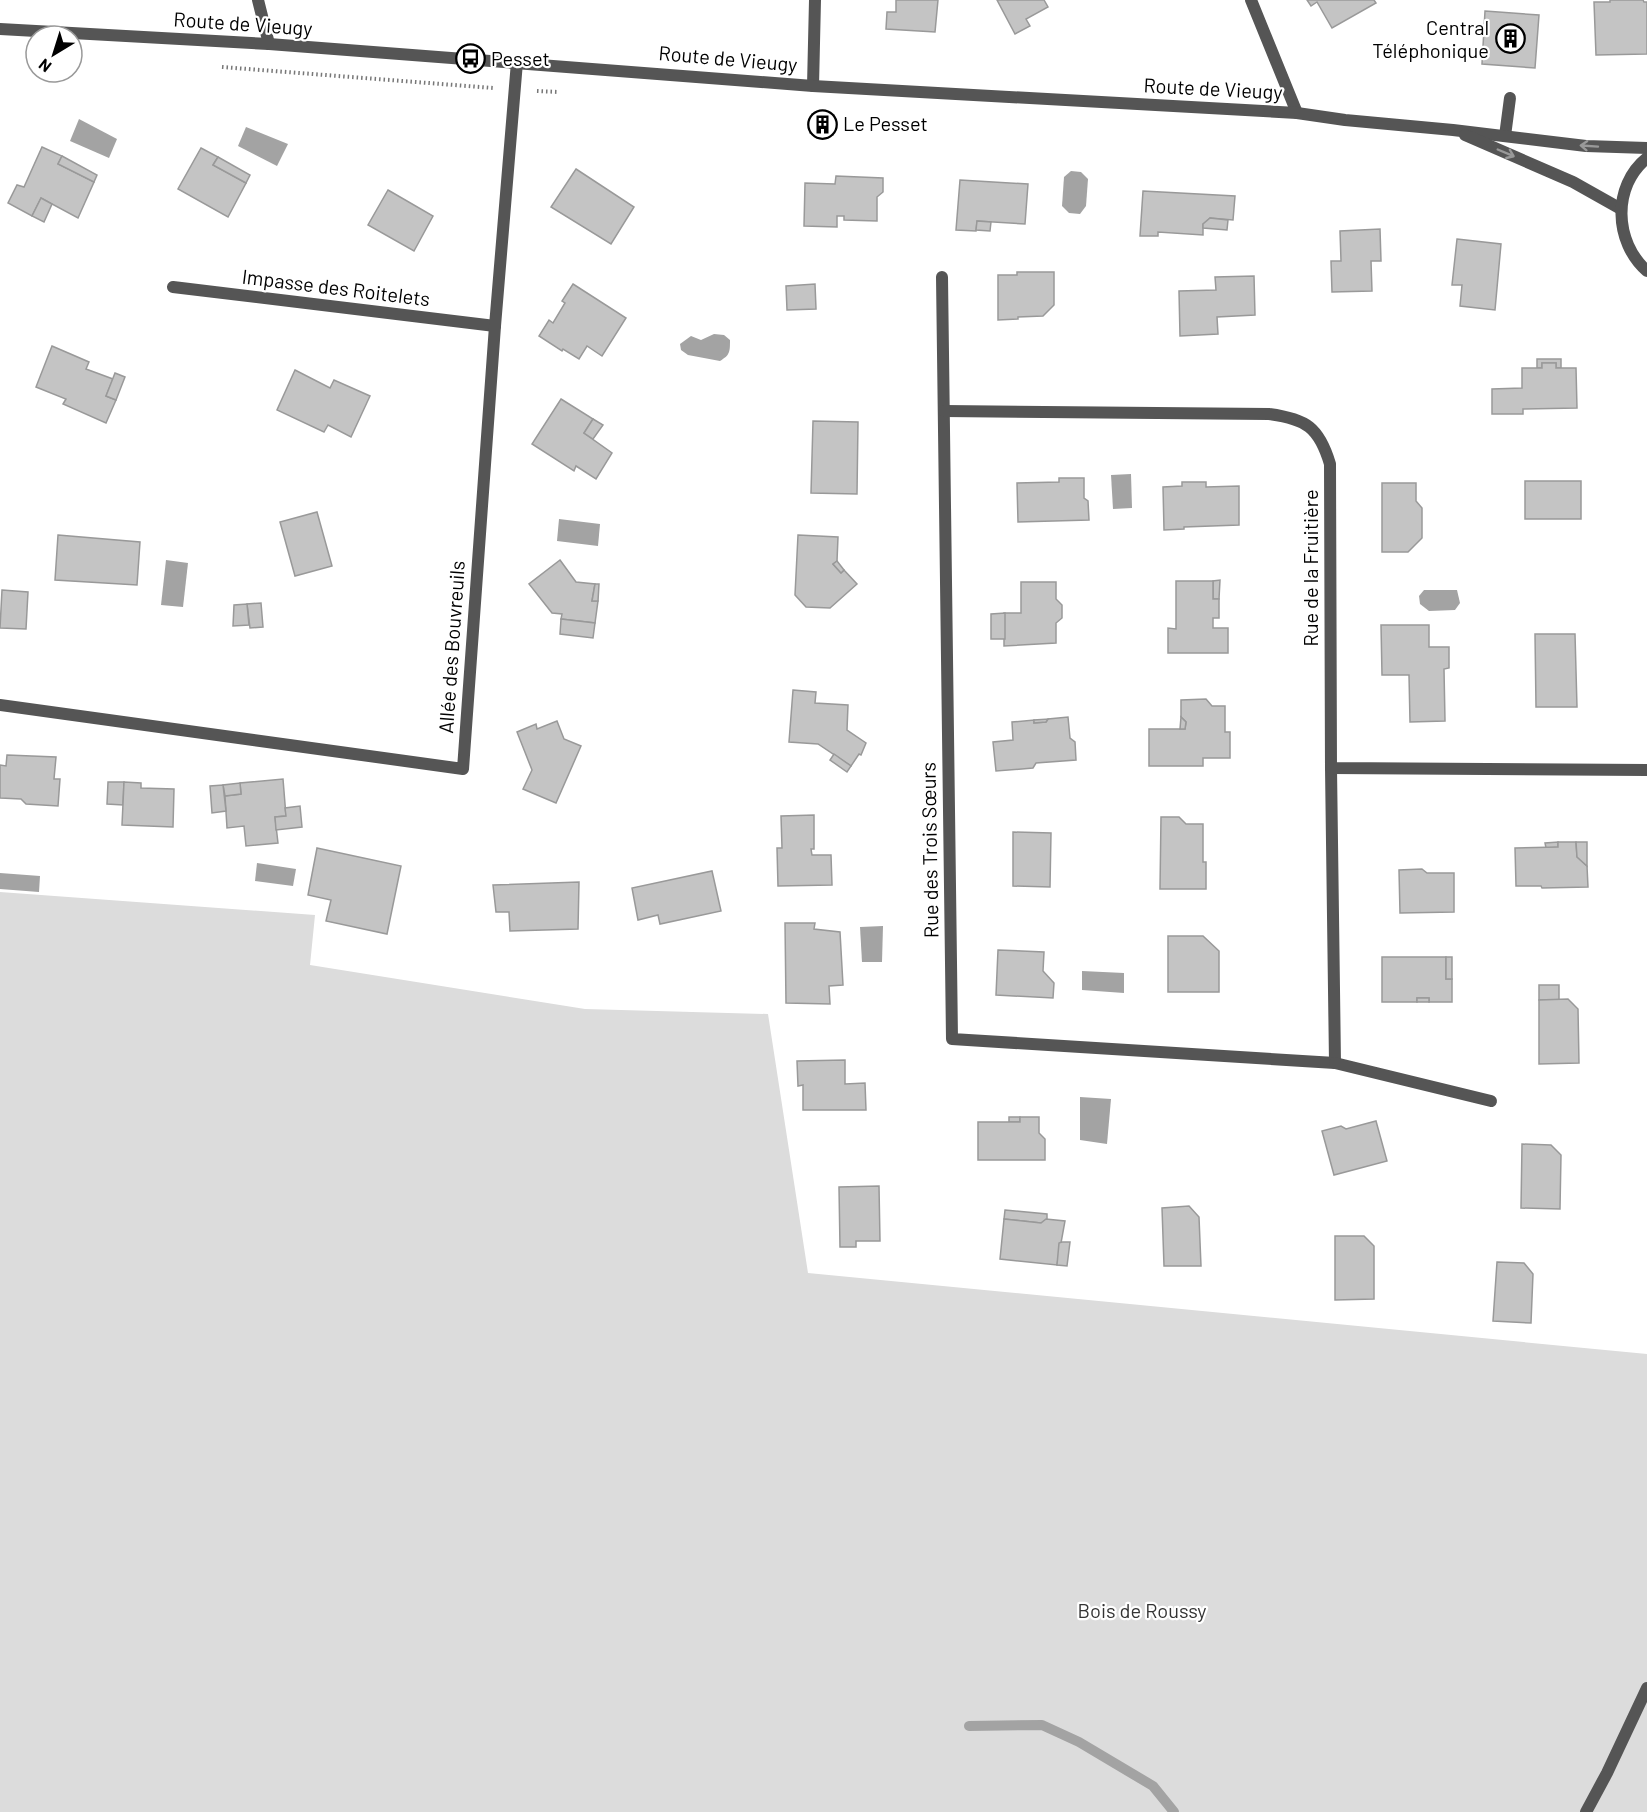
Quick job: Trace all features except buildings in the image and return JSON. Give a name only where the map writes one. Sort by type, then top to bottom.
[{"type":"street","points":[[258,0],[269,44]]},
{"type":"street","points":[[813,86],[815,0]]},
{"type":"street","points":[[1251,0],[1297,113]]},
{"type":"street","name":"Route de Vieugy","points":[[0,29],[269,44],[813,86],[1297,113],[1586,146],[1647,148]]},
{"type":"street","name":"Allée des Bouvreuils","points":[[0,705],[463,769],[495,326],[517,62]]},
{"type":"street","points":[[1505,136],[1510,98]]},
{"type":"street","name":"Route de Vieugy","points":[[1453,130],[1573,182],[1621,209]]},
{"type":"street","points":[[1647,158],[1639,164],[1626,185],[1621,209],[1622,229],[1629,248],[1640,265],[1647,271]]},
{"type":"street","name":"Rue des Trois Sœurs","points":[[942,277],[952,1039],[1335,1063],[1491,1101]]},
{"type":"street","name":"Impasse des Roitelets","points":[[173,287],[495,326]]},
{"type":"street","name":"Rue de la Fruitière","points":[[944,411],[1269,414],[1292,417],[1309,426],[1323,442],[1330,464],[1332,768]]},
{"type":"street","points":[[1335,1063],[1332,768],[1647,770]]},
{"type":"street","points":[[1586,1812],[1647,1688]]},
{"type":"green space","name":"Bois de Roussy","points":[[0,892],[315,915],[310,965],[585,1009],[768,1014],[808,1273],[1647,1354],[1647,1812],[0,1812]]},
{"type":"shaded area","points":[[79,119],[117,139],[109,158],[70,141]]},
{"type":"shaded area","points":[[246,127],[288,144],[277,166],[238,146]]},
{"type":"shaded area","points":[[1071,171],[1081,172],[1088,179],[1086,206],[1080,214],[1069,213],[1062,206],[1064,177]]},
{"type":"shaded area","points":[[714,334],[724,335],[730,340],[729,353],[720,361],[688,355],[681,350],[680,344],[691,336],[701,340]]},
{"type":"shaded area","points":[[1131,474],[1132,508],[1113,509],[1111,475]]},
{"type":"shaded area","points":[[559,519],[600,524],[598,546],[557,541]]},
{"type":"shaded area","points":[[166,560],[188,563],[183,607],[161,605]]},
{"type":"shaded area","points":[[1424,590],[1457,590],[1460,603],[1455,610],[1429,611],[1420,604],[1419,596]]},
{"type":"shaded area","points":[[257,863],[296,869],[293,886],[255,881]]},
{"type":"shaded area","points":[[0,873],[40,876],[39,892],[0,889]]},
{"type":"shaded area","points":[[883,926],[882,962],[862,962],[860,927]]},
{"type":"shaded area","points":[[1082,971],[1124,973],[1124,993],[1082,990]]},
{"type":"shaded area","points":[[1080,1097],[1111,1099],[1107,1144],[1080,1140]]},
{"type":"waterway","points":[[969,1726],[1042,1725],[1079,1742],[1153,1786],[1174,1812]]},
{"type":"place","name":"Central Téléphonique","points":[[1510,39]]},
{"type":"place","name":"Pesset","points":[[470,59]]},
{"type":"place","name":"Le Pesset","points":[[822,124]]}]
